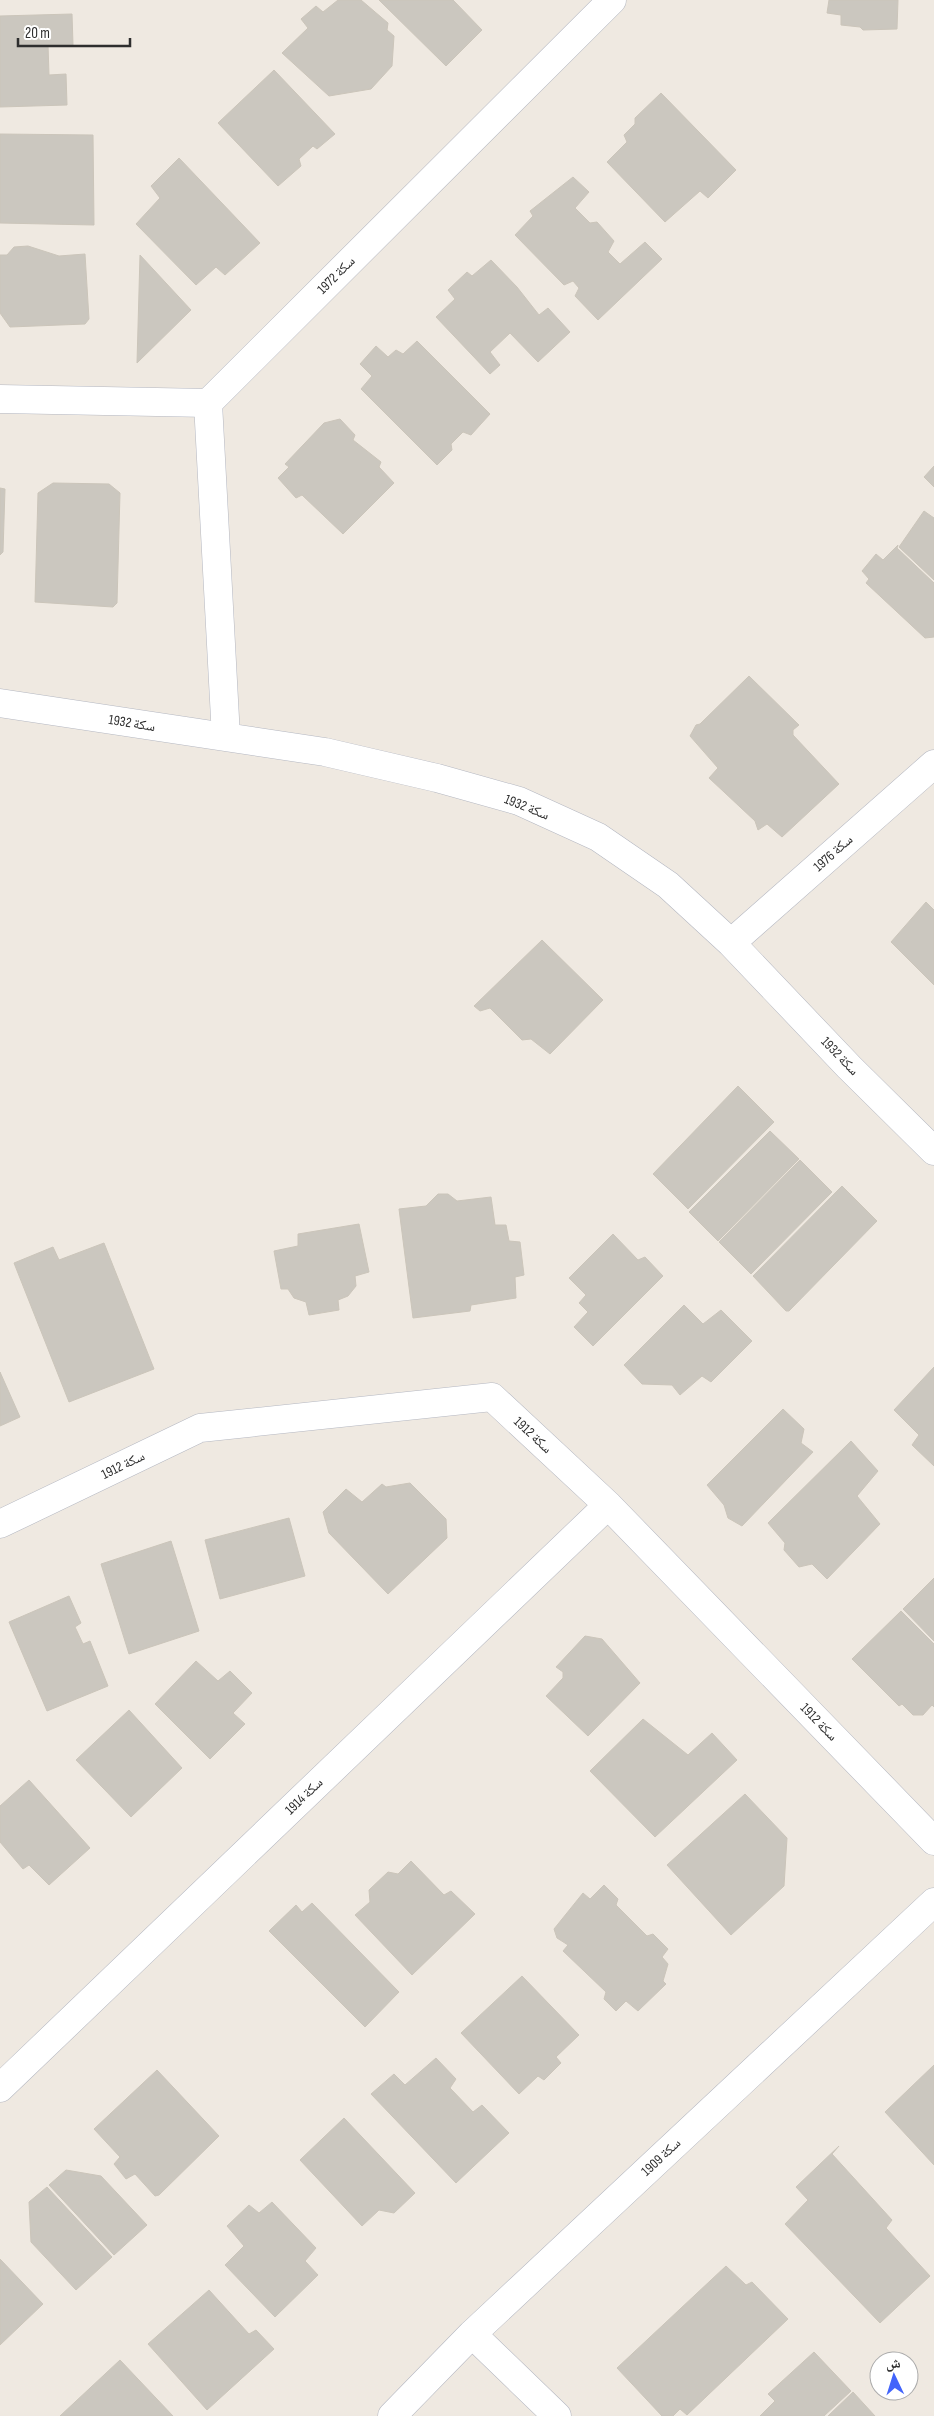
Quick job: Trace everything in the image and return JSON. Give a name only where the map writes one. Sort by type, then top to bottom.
[{"type":"street","name":"سكة 1972","points":[[208,403],[612,0]]},
{"type":"street","points":[[0,399],[208,403],[226,737]]},
{"type":"street","name":"سكة 1932","points":[[0,704],[326,752],[437,778],[519,802],[598,837],[668,885],[731,943],[934,1151]]},
{"type":"street","name":"سكة 1976","points":[[731,943],[934,764]]},
{"type":"street","name":"سكة 1912","points":[[0,1524],[200,1428],[492,1397],[608,1505],[934,1841]]},
{"type":"street","name":"سكة 1914","points":[[0,2088],[608,1505]]},
{"type":"street","name":"سكة 1909","points":[[392,2416],[472,2334],[934,1902]]},
{"type":"street","points":[[472,2334],[557,2416]]},
{"type":"building","points":[[338,0],[361,0],[388,23],[387,30],[394,36],[392,66],[371,89],[329,96],[282,53],[308,28],[301,19],[316,6],[323,12]]},
{"type":"building","points":[[379,0],[453,0],[482,30],[446,66]]},
{"type":"building","points":[[829,0],[898,0],[897,29],[863,30],[860,27],[841,25],[841,15],[827,13]]},
{"type":"building","points":[[72,14],[73,45],[48,45],[49,75],[66,74],[67,105],[0,107],[0,16]]},
{"type":"building","points":[[274,70],[335,134],[317,149],[313,146],[299,159],[301,166],[278,186],[218,123]]},
{"type":"building","points":[[661,93],[736,170],[708,198],[700,191],[665,222],[607,162],[627,142],[624,135],[635,124],[635,118]]},
{"type":"building","points":[[0,134],[93,135],[94,225],[0,223]]},
{"type":"building","points":[[179,158],[260,243],[225,275],[216,267],[196,285],[136,224],[160,198],[151,186]]},
{"type":"building","points":[[573,177],[589,192],[575,208],[590,223],[597,222],[614,241],[608,252],[620,264],[645,242],[662,259],[598,320],[575,296],[579,288],[573,281],[564,285],[515,235],[533,216],[530,211]]},
{"type":"building","points":[[28,246],[59,256],[85,254],[89,319],[85,324],[10,327],[0,313],[0,255],[7,255],[14,247]]},
{"type":"building","points":[[140,255],[191,310],[137,363]]},
{"type":"building","points":[[491,260],[517,287],[539,315],[548,308],[570,332],[538,362],[510,333],[490,352],[500,365],[490,374],[436,317],[455,299],[448,290],[467,272],[472,276]]},
{"type":"building","points":[[417,341],[490,414],[471,435],[463,432],[451,444],[452,450],[437,465],[361,389],[372,376],[360,364],[376,346],[388,357],[396,350],[403,354]]},
{"type":"building","points":[[340,419],[355,435],[353,440],[381,462],[379,467],[394,483],[343,534],[302,495],[296,498],[278,478],[289,467],[285,464],[324,423]]},
{"type":"building","points":[[934,466],[934,487],[924,477]]},
{"type":"building","points":[[53,483],[109,484],[120,493],[117,603],[113,607],[35,602],[38,493]]},
{"type":"building","points":[[0,488],[5,489],[3,552],[0,555]]},
{"type":"building","points":[[924,511],[934,518],[934,580],[899,547]]},
{"type":"building","points":[[898,545],[897,548],[934,583],[934,637],[925,638],[866,583],[869,579],[862,571],[876,554],[883,560]]},
{"type":"building","points":[[749,676],[799,725],[793,730],[793,735],[839,784],[782,837],[767,824],[758,830],[755,821],[709,778],[718,768],[690,736],[696,725],[700,724]]},
{"type":"building","points":[[926,902],[934,910],[934,985],[891,942]]},
{"type":"building","points":[[542,940],[603,1000],[550,1054],[531,1039],[522,1040],[490,1008],[480,1011],[474,1006]]},
{"type":"building","points":[[738,1086],[774,1122],[688,1209],[653,1174]]},
{"type":"building","points":[[770,1131],[799,1159],[718,1241],[689,1212]]},
{"type":"building","points":[[800,1160],[832,1192],[751,1274],[719,1242]]},
{"type":"building","points":[[842,1186],[877,1221],[789,1311],[786,1311],[753,1276]]},
{"type":"building","points":[[438,1194],[448,1194],[457,1201],[491,1197],[495,1225],[506,1225],[509,1241],[520,1242],[524,1275],[515,1277],[516,1298],[471,1305],[470,1311],[413,1318],[399,1209],[426,1206]]},
{"type":"building","points":[[359,1224],[369,1272],[355,1276],[356,1286],[348,1296],[338,1300],[339,1310],[309,1315],[306,1302],[294,1298],[288,1289],[281,1289],[274,1251],[298,1246],[298,1234]]},
{"type":"building","points":[[613,1234],[638,1260],[645,1257],[663,1276],[593,1346],[574,1327],[588,1312],[579,1303],[586,1295],[569,1278]]},
{"type":"building","points":[[104,1243],[154,1369],[69,1402],[14,1263],[53,1247],[59,1260]]},
{"type":"building","points":[[684,1305],[703,1324],[721,1310],[752,1341],[711,1382],[702,1376],[680,1395],[672,1385],[642,1384],[624,1365]]},
{"type":"building","points":[[934,1367],[934,1466],[912,1445],[919,1435],[894,1410]]},
{"type":"building","points":[[0,1372],[20,1417],[0,1426]]},
{"type":"building","points":[[783,1409],[804,1429],[801,1443],[813,1452],[742,1526],[728,1518],[724,1505],[707,1485]]},
{"type":"building","points":[[851,1441],[878,1471],[857,1496],[880,1524],[827,1579],[812,1564],[799,1567],[784,1550],[785,1543],[768,1523]]},
{"type":"building","points":[[410,1483],[446,1519],[447,1538],[388,1594],[329,1533],[323,1512],[346,1489],[362,1502],[382,1484],[386,1487]]},
{"type":"building","points":[[289,1518],[305,1576],[220,1599],[205,1540]]},
{"type":"building","points":[[171,1541],[199,1631],[129,1654],[101,1564]]},
{"type":"building","points":[[934,1578],[934,1641],[903,1609]]},
{"type":"building","points":[[69,1596],[81,1623],[75,1627],[83,1644],[90,1641],[108,1686],[47,1711],[9,1622]]},
{"type":"building","points":[[901,1611],[934,1644],[934,1707],[932,1705],[923,1715],[913,1715],[902,1704],[899,1706],[852,1659]]},
{"type":"building","points":[[585,1636],[602,1639],[640,1683],[588,1736],[546,1696],[563,1678],[563,1672],[556,1667]]},
{"type":"building","points":[[196,1661],[218,1681],[230,1671],[252,1693],[233,1713],[245,1724],[210,1759],[155,1704]]},
{"type":"building","points":[[129,1710],[182,1768],[131,1817],[76,1760]]},
{"type":"building","points":[[643,1719],[688,1755],[712,1733],[737,1760],[655,1837],[590,1771]]},
{"type":"building","points":[[29,1780],[90,1848],[49,1885],[29,1865],[23,1869],[0,1842],[0,1806]]},
{"type":"building","points":[[745,1794],[787,1838],[784,1886],[731,1935],[667,1865]]},
{"type":"building","points":[[411,1861],[444,1895],[451,1891],[475,1914],[412,1975],[355,1915],[370,1902],[369,1890],[388,1872],[398,1874]]},
{"type":"building","points":[[604,1885],[618,1899],[616,1905],[647,1936],[653,1934],[668,1949],[662,1957],[668,1964],[663,1981],[666,1984],[638,2011],[626,2001],[616,2011],[604,1999],[606,1992],[563,1951],[568,1945],[557,1938],[554,1929],[583,1893],[590,1899]]},
{"type":"building","points":[[312,1903],[399,1992],[365,2027],[269,1931],[296,1905],[302,1912]]},
{"type":"building","points":[[522,1976],[579,2035],[556,2057],[561,2063],[544,2080],[538,2076],[519,2094],[461,2033]]},
{"type":"building","points":[[436,2058],[456,2079],[450,2088],[473,2112],[482,2105],[509,2133],[456,2183],[371,2094],[394,2074],[405,2085]]},
{"type":"building","points":[[934,2065],[934,2165],[885,2112]]},
{"type":"building","points":[[157,2070],[219,2136],[159,2195],[155,2196],[135,2174],[126,2179],[114,2164],[120,2157],[94,2129]]},
{"type":"building","points":[[344,2118],[415,2193],[394,2213],[379,2210],[362,2226],[300,2160]]},
{"type":"building","points":[[839,2146],[832,2154],[892,2220],[886,2228],[930,2276],[880,2323],[785,2224],[808,2200],[796,2187]]},
{"type":"building","points":[[66,2170],[101,2176],[147,2225],[114,2255],[49,2185]]},
{"type":"building","points":[[47,2187],[112,2257],[76,2290],[31,2242],[29,2202]]},
{"type":"building","points":[[272,2202],[316,2248],[305,2261],[318,2275],[275,2317],[225,2265],[244,2246],[227,2226],[249,2205],[259,2213]]},
{"type":"building","points":[[0,2259],[43,2304],[0,2345]]},
{"type":"building","points":[[726,2266],[746,2285],[752,2282],[788,2319],[687,2415],[680,2409],[673,2416],[662,2416],[617,2368]]},
{"type":"building","points":[[209,2290],[249,2334],[256,2330],[274,2349],[207,2410],[148,2344]]},
{"type":"building","points":[[814,2352],[851,2391],[824,2416],[760,2416],[775,2401],[768,2394]]},
{"type":"building","points":[[120,2360],[173,2416],[60,2416]]},
{"type":"building","points":[[853,2392],[875,2416],[828,2416]]}]
